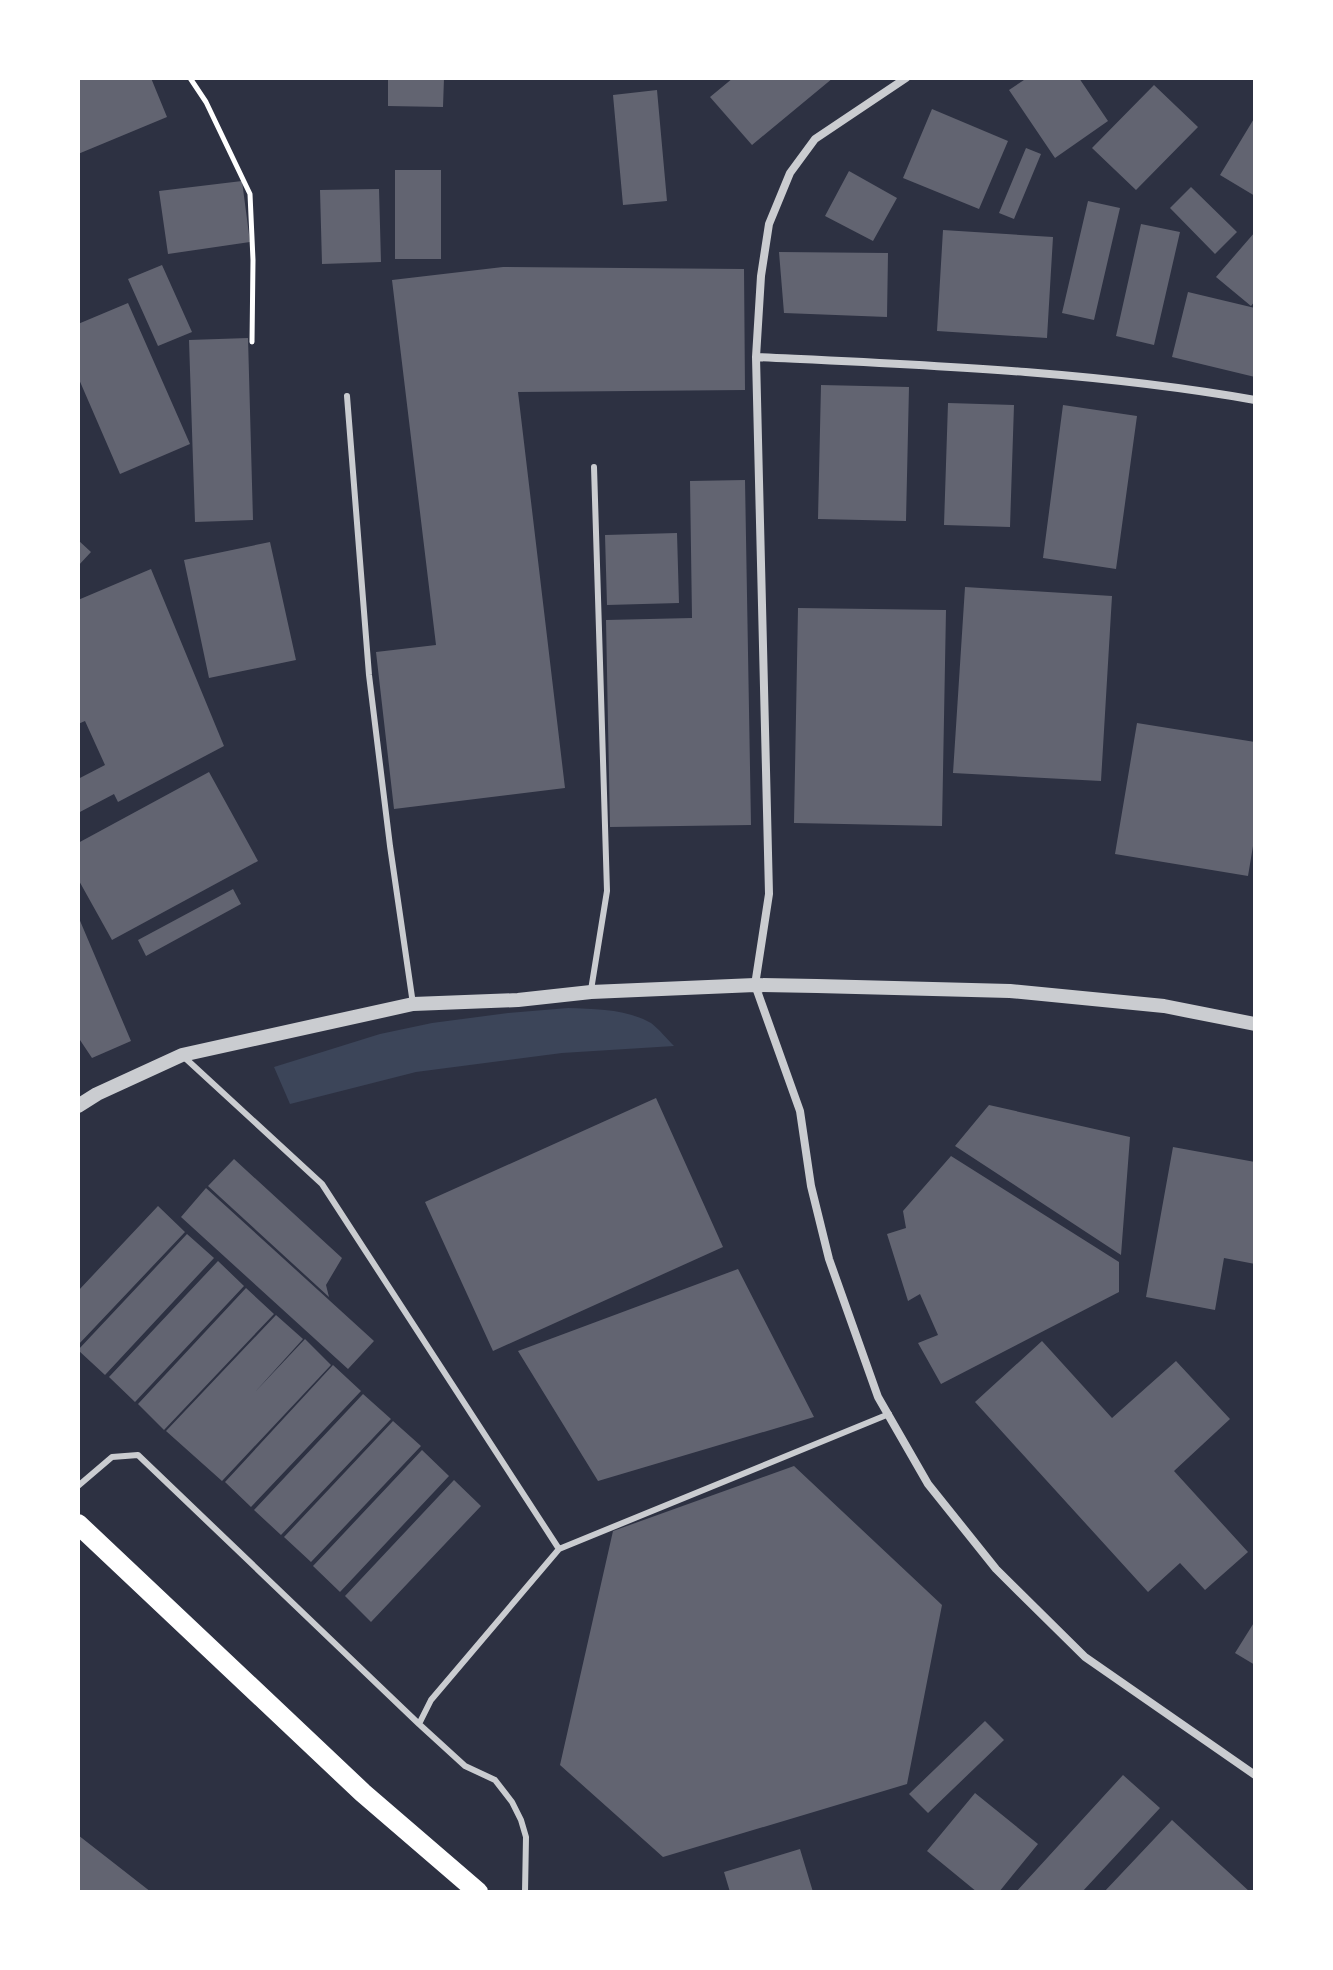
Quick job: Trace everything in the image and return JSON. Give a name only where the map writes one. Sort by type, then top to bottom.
[{"type":"main road","points":[[78,1524],[363,1793],[478,1892]]},
{"type":"street","points":[[906,78],[815,139],[790,173],[769,224],[761,276],[756,357],[769,894],[755,985],[800,1111],[811,1186],[829,1259],[878,1397],[928,1484],[996,1569],[1085,1657],[1255,1775]]},
{"type":"street","points":[[756,357],[1011,370],[1120,380],[1255,400]]},
{"type":"street","points":[[78,1106],[97,1094],[182,1055],[413,1004],[755,985],[1010,991],[1164,1006],[1255,1024]]},
{"type":"lane","points":[[347,396],[369,675],[413,1004]]},
{"type":"lane","points":[[591,992],[607,891],[594,467]]},
{"type":"lane","points":[[182,1055],[322,1184],[559,1549]]},
{"type":"lane","points":[[419,1724],[431,1700],[559,1549],[889,1414]]},
{"type":"lane","points":[[78,1486],[112,1457],[138,1455],[465,1766],[495,1780],[512,1802],[526,1837],[525,1892]]},
{"type":"path","points":[[190,78],[206,102],[250,194],[252,342]]},
{"type":"shaded area","points":[[568,1008],[611,1011],[641,1018],[654,1025],[674,1046],[562,1053],[416,1072],[290,1104],[274,1067],[380,1034],[432,1023]]},
{"type":"building","points":[[78,78],[151,78],[167,117],[78,154]]},
{"type":"building","points":[[388,78],[444,78],[443,107],[388,106]]},
{"type":"building","points":[[733,78],[833,78],[752,145],[710,97]]},
{"type":"building","points":[[1027,78],[1079,78],[1108,121],[1055,158],[1009,90]]},
{"type":"building","points":[[1154,85],[1198,127],[1136,190],[1092,148]]},
{"type":"building","points":[[657,90],[667,201],[623,205],[613,95]]},
{"type":"building","points":[[932,109],[1008,141],[979,209],[903,178]]},
{"type":"building","points":[[1255,117],[1255,196],[1220,175]]},
{"type":"building","points":[[1026,148],[1041,154],[1014,219],[999,213]]},
{"type":"building","points":[[395,170],[441,170],[441,259],[395,259]]},
{"type":"building","points":[[849,171],[897,198],[873,241],[825,216]]},
{"type":"building","points":[[242,181],[250,242],[168,254],[159,191]]},
{"type":"building","points":[[1191,187],[1237,232],[1215,254],[1170,208]]},
{"type":"building","points":[[379,189],[381,262],[322,264],[320,190]]},
{"type":"building","points":[[1088,201],[1120,208],[1094,320],[1062,313]]},
{"type":"building","points":[[1141,224],[1180,232],[1154,345],[1116,336]]},
{"type":"building","points":[[943,230],[1053,237],[1047,338],[937,331]]},
{"type":"building","points":[[1255,232],[1255,301],[1251,306],[1216,277]]},
{"type":"building","points":[[779,252],[888,253],[887,317],[784,313]]},
{"type":"building","points":[[162,265],[192,332],[158,346],[128,279]]},
{"type":"building","points":[[503,267],[744,269],[745,390],[518,392],[565,788],[394,809],[376,652],[436,645],[392,280]]},
{"type":"building","points":[[1188,292],[1255,308],[1255,377],[1172,357]]},
{"type":"building","points":[[128,303],[190,444],[120,474],[78,377],[78,324]]},
{"type":"building","points":[[248,338],[253,520],[195,522],[189,340]]},
{"type":"building","points":[[821,385],[909,387],[906,521],[818,519]]},
{"type":"building","points":[[948,403],[1014,405],[1010,527],[944,525]]},
{"type":"building","points":[[1063,405],[1137,416],[1116,569],[1043,558]]},
{"type":"building","points":[[745,480],[751,825],[610,827],[606,620],[692,618],[690,481]]},
{"type":"building","points":[[677,533],[679,603],[607,605],[605,535]]},
{"type":"building","points":[[78,540],[91,552],[78,566]]},
{"type":"building","points":[[270,542],[296,660],[209,678],[184,560]]},
{"type":"building","points":[[151,569],[224,746],[118,802],[114,794],[78,813],[78,779],[105,765],[85,721],[78,724],[78,600]]},
{"type":"building","points":[[965,587],[1112,596],[1101,781],[953,773]]},
{"type":"building","points":[[798,608],[946,610],[942,826],[794,823]]},
{"type":"building","points":[[1137,723],[1255,742],[1255,834],[1248,876],[1115,854]]},
{"type":"building","points":[[209,772],[258,861],[112,940],[78,879],[78,843]]},
{"type":"building","points":[[233,889],[241,904],[146,956],[138,940]]},
{"type":"building","points":[[78,916],[131,1041],[92,1058],[78,1037]]},
{"type":"building","points":[[656,1098],[723,1247],[493,1351],[425,1202]]},
{"type":"building","points":[[989,1105],[1130,1137],[1121,1255],[955,1146]]},
{"type":"building","points":[[1173,1147],[1255,1162],[1255,1264],[1224,1258],[1215,1310],[1146,1297]]},
{"type":"building","points":[[951,1156],[1119,1262],[1119,1292],[941,1384],[918,1343],[938,1335],[920,1294],[908,1301],[887,1234],[906,1228],[903,1211]]},
{"type":"building","points":[[234,1159],[342,1258],[326,1285],[329,1297],[208,1186]]},
{"type":"building","points":[[206,1188],[374,1341],[348,1369],[181,1217]]},
{"type":"building","points":[[158,1206],[185,1232],[78,1345],[78,1291]]},
{"type":"building","points":[[187,1234],[214,1258],[105,1375],[78,1350]]},
{"type":"building","points":[[218,1261],[244,1286],[135,1402],[109,1377]]},
{"type":"building","points":[[738,1269],[814,1417],[598,1481],[518,1351]]},
{"type":"building","points":[[246,1288],[274,1314],[164,1430],[138,1404]]},
{"type":"building","points":[[276,1315],[303,1339],[255,1392],[305,1339],[331,1365],[222,1481],[166,1431]]},
{"type":"building","points":[[1042,1341],[1112,1418],[1176,1361],[1230,1419],[1174,1471],[1248,1552],[1205,1590],[1180,1563],[1148,1592],[975,1402]]},
{"type":"building","points":[[333,1365],[361,1391],[251,1507],[225,1482]]},
{"type":"building","points":[[363,1394],[391,1419],[281,1535],[254,1510]]},
{"type":"building","points":[[393,1421],[421,1446],[311,1562],[284,1537]]},
{"type":"building","points":[[422,1450],[449,1476],[340,1592],[313,1566]]},
{"type":"building","points":[[794,1466],[942,1605],[907,1784],[663,1857],[560,1765],[613,1531]]},
{"type":"building","points":[[454,1480],[481,1506],[371,1622],[345,1596]]},
{"type":"building","points":[[1255,1621],[1255,1665],[1235,1653]]},
{"type":"building","points":[[985,1721],[1004,1740],[928,1813],[909,1794]]},
{"type":"building","points":[[1123,1775],[1160,1808],[1082,1892],[1016,1892]]},
{"type":"building","points":[[975,1793],[1038,1844],[999,1892],[977,1892],[927,1851]]},
{"type":"building","points":[[1172,1820],[1250,1892],[1104,1892]]},
{"type":"building","points":[[78,1835],[151,1892],[78,1892]]},
{"type":"building","points":[[800,1849],[813,1892],[730,1892],[724,1872]]}]
